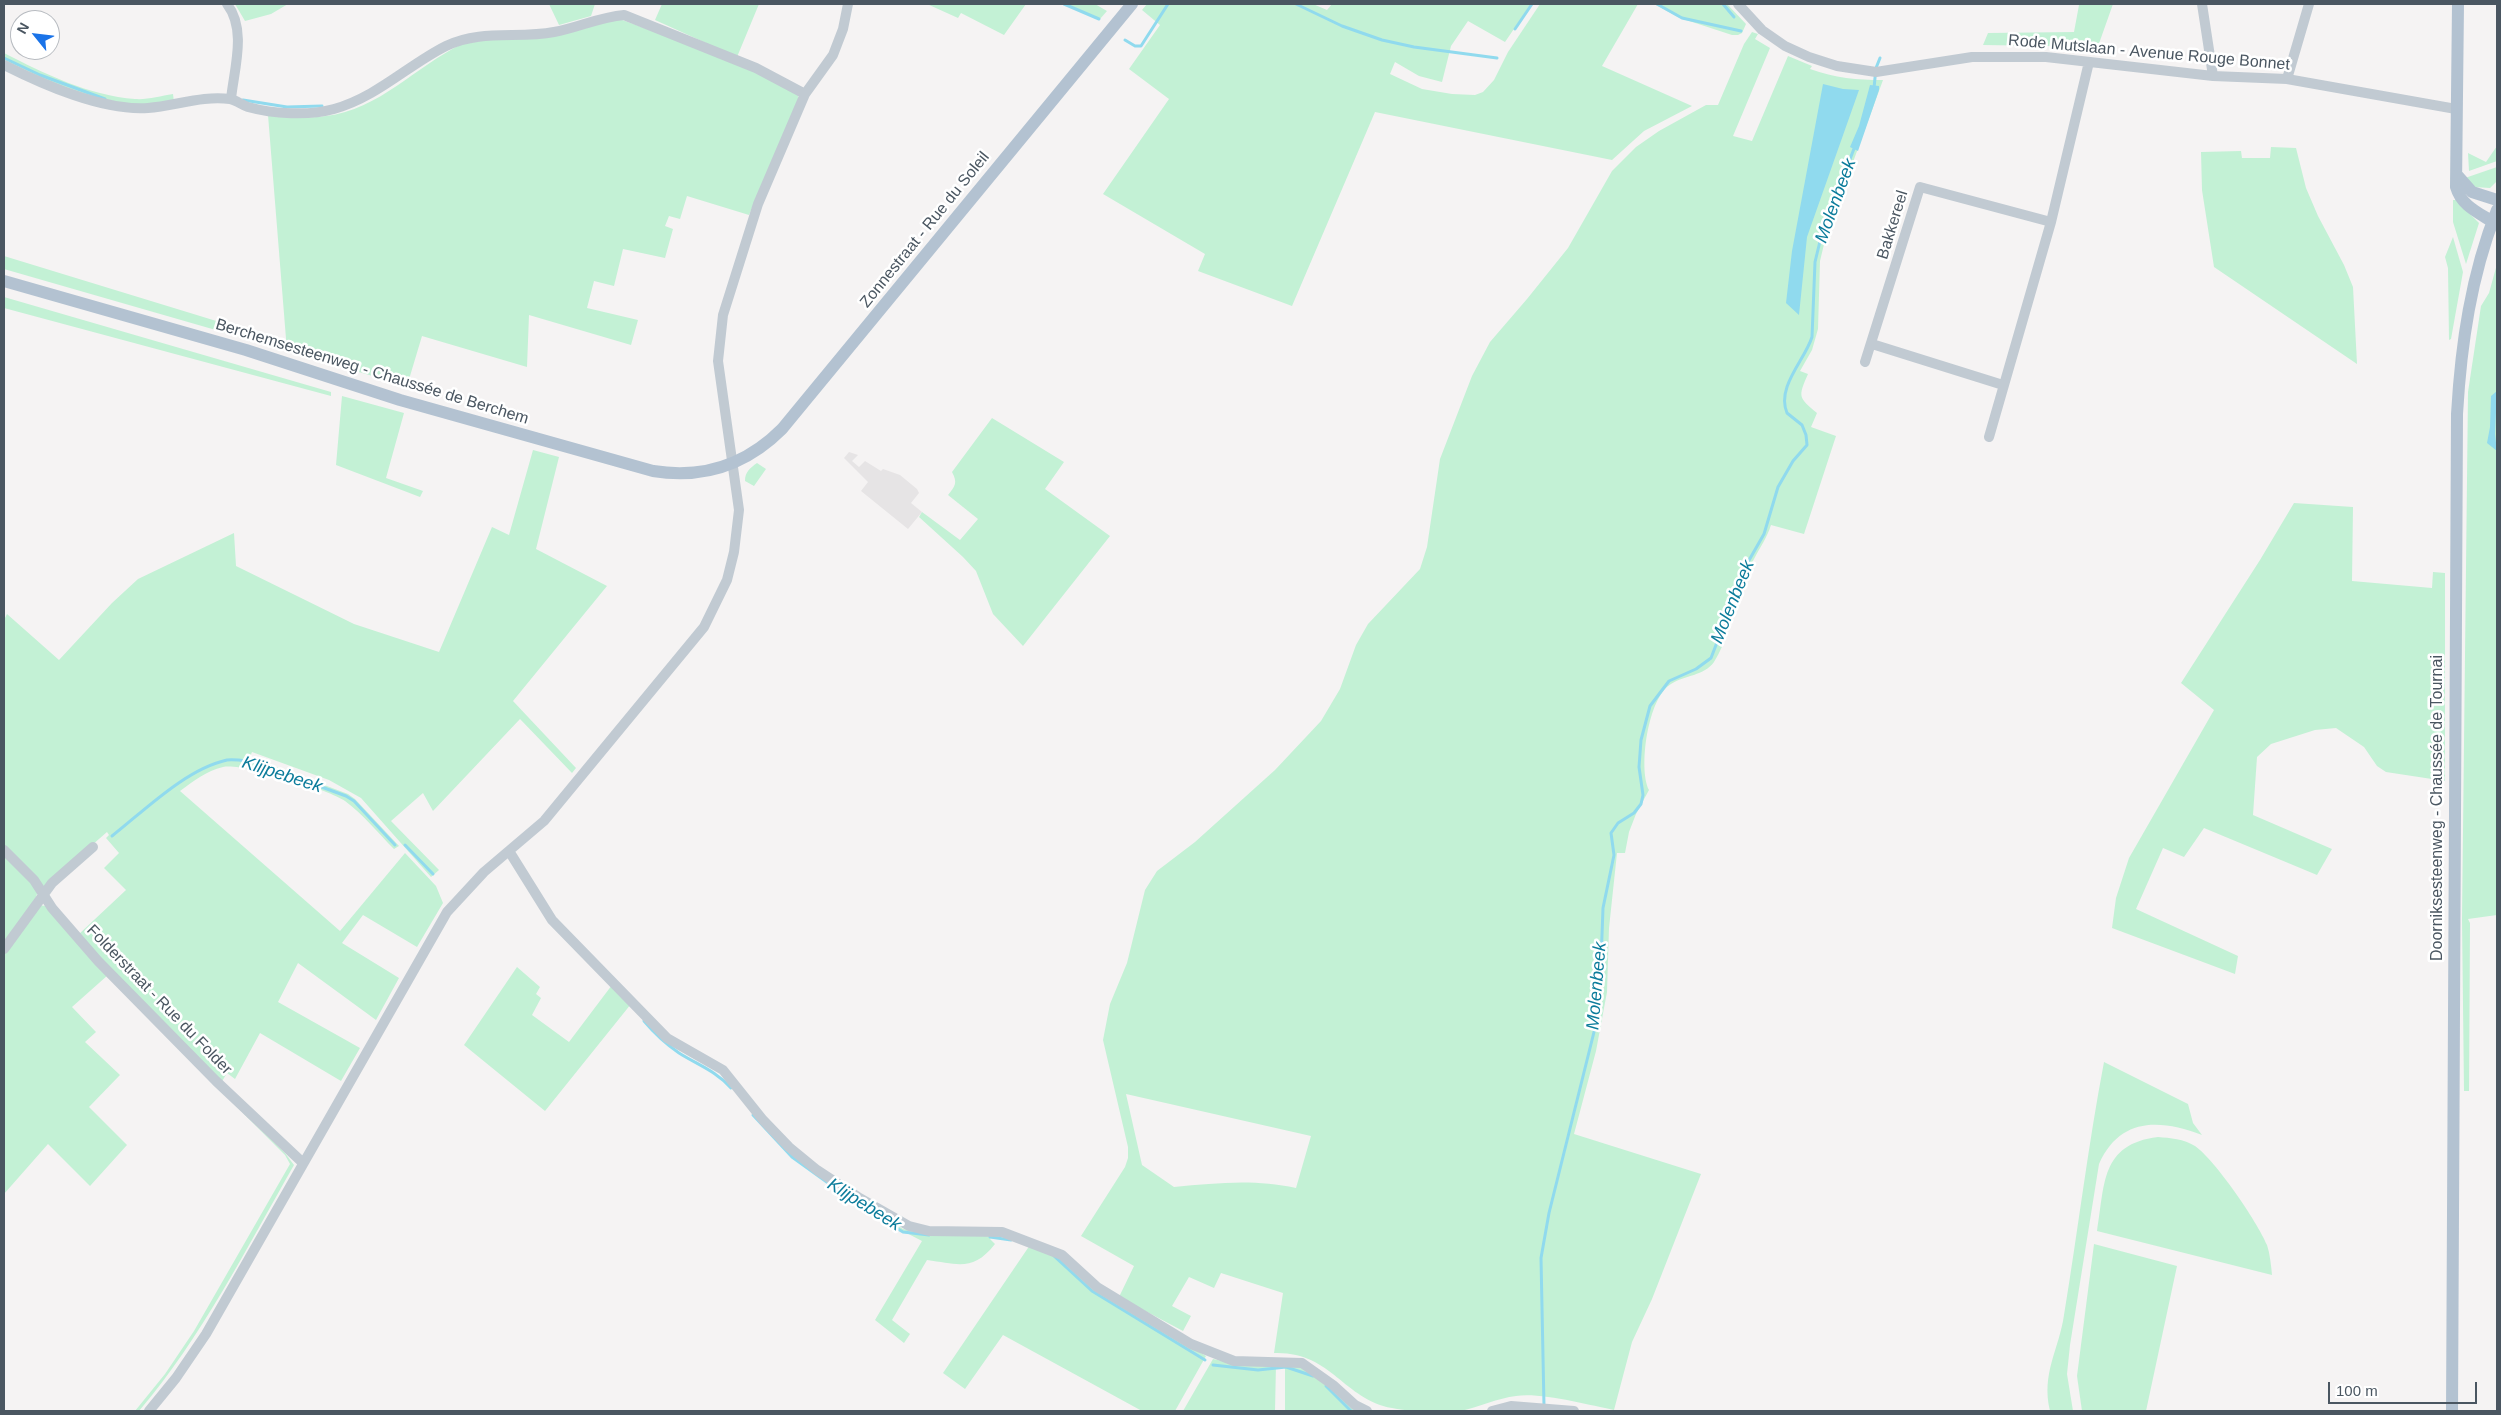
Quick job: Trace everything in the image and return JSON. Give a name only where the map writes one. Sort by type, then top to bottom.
[{"type":"main road","name":"Zonnestraat - Rue du Soleil","points":[[732,464],[761,447],[786,425],[1132,4]]},
{"type":"main road","points":[[2458,4],[2456,187],[2461,199],[2495,216]]},
{"type":"main road","points":[[2457,176],[2472,192],[2497,200]]},
{"type":"main road","name":"Doorniksesteenweg - Chaussée de Tournai","points":[[2452,1411],[2457,414],[2464,330],[2482,253],[2495,216]]},
{"type":"main road","name":"Berchemsesteenweg - Chaussée de Berchem","points":[[4,281],[246,350],[426,407],[652,470],[686,474],[714,470],[732,464]]},
{"type":"street","points":[[227,4],[236,18],[238,34],[231,100]]},
{"type":"street","points":[[149,1411],[176,1378],[206,1334],[440,922],[466,889],[544,821],[704,627],[710,616],[727,580],[734,552],[739,502],[718,361],[723,315],[758,204],[805,94],[834,55],[843,29],[848,4]]},
{"type":"street","name":"Rode Mutslaan - Avenue Rouge Bonnet","points":[[1738,4],[1762,30],[1794,51],[1837,66],[1869,71],[1884,71],[1954,59],[1988,56],[2029,56],[2214,76],[2287,79],[2456,109]]},
{"type":"street","points":[[2202,4],[2214,76]]},
{"type":"street","points":[[2287,79],[2309,4]]},
{"type":"street","points":[[4,66],[84,97],[129,108],[164,107],[210,99],[231,100],[248,106],[275,111],[331,110],[348,104],[384,86],[437,51],[463,40],[483,36],[552,33],[608,17],[624,15],[756,68],[805,94]]},
{"type":"street","points":[[1989,437],[2002,385],[2051,222],[2089,62]]},
{"type":"street","name":"Bakkereel","points":[[1865,362],[1920,187],[2051,222]]},
{"type":"street","points":[[1872,344],[2002,385]]},
{"type":"street","points":[[4,949],[52,883],[92,847]]},
{"type":"street","name":"Folderstraat - Rue du Folder","points":[[4,850],[34,880],[42,895],[98,961],[145,1010],[302,1162]]},
{"type":"street","points":[[509,852],[552,920],[667,1038],[723,1070],[763,1120],[789,1147],[817,1170],[858,1197],[908,1226],[929,1230],[1002,1232],[1062,1255],[1097,1287],[1191,1344],[1234,1361],[1302,1364],[1333,1384],[1355,1405],[1367,1411]]},
{"type":"street","points":[[1492,1411],[1511,1406],[1574,1411]]},
{"type":"shaded area","points":[[849,452],[858,455],[852,461],[859,467],[865,461],[881,471],[883,469],[900,475],[917,489],[919,493],[911,503],[922,512],[908,529],[861,491],[868,482],[844,458]]},
{"type":"green space","points":[[235,4],[288,4],[271,14],[245,21]]},
{"type":"green space","points":[[549,4],[595,4],[591,16],[559,25]]},
{"type":"green space","points":[[662,4],[759,4],[737,57],[655,20]]},
{"type":"green space","points":[[927,4],[1026,4],[1004,35],[961,13],[958,18]]},
{"type":"green space","points":[[1065,4],[1095,4],[1107,11],[1100,19]]},
{"type":"green space","points":[[1147,4],[1313,4],[1327,10],[1332,4],[1531,4],[1505,42],[1468,21],[1451,46],[1442,82],[1419,76],[1395,62],[1390,74],[1422,89],[1452,94],[1475,95],[1483,92],[1494,80],[1508,52],[1540,4],[1638,4],[1602,66],[1692,106],[1644,131],[1612,160],[1375,112],[1292,306],[1198,271],[1205,254],[1103,194],[1169,99],[1129,69],[1160,25],[1142,10]]},
{"type":"green space","points":[[1654,4],[1727,4],[1746,24],[1742,33],[1732,35],[1680,18]]},
{"type":"green space","points":[[2054,4],[2113,4],[2096,52],[2048,46],[1983,45],[1988,33],[2074,32],[2079,5]]},
{"type":"green space","points":[[617,18],[737,62],[798,93],[798,100],[749,215],[687,196],[680,219],[669,216],[665,226],[673,229],[665,258],[623,249],[614,286],[594,281],[587,308],[638,320],[631,345],[529,315],[527,367],[422,336],[407,386],[287,351],[268,115],[312,117],[345,112],[380,96],[445,53],[462,44]]},
{"type":"green space","points":[[1752,32],[1758,34],[1755,39],[1770,48],[1733,136],[1752,141],[1788,56],[1812,66],[1810,69],[1828,75],[1855,79],[1883,80],[1826,236],[1820,261],[1818,329],[1812,350],[1800,371],[1808,374],[1801,392],[1803,400],[1817,413],[1811,427],[1836,436],[1804,534],[1771,525],[1747,573],[1725,638],[1714,662],[1700,673],[1676,681],[1663,691],[1656,703],[1647,734],[1645,766],[1649,790],[1629,832],[1625,853],[1617,853],[1609,928],[1607,992],[1596,1051],[1574,1134],[1701,1174],[1652,1299],[1632,1342],[1614,1410],[1565,1400],[1526,1395],[1509,1397],[1453,1412],[1408,1411],[1392,1408],[1375,1403],[1361,1395],[1310,1359],[1293,1354],[1274,1353],[1283,1293],[1221,1273],[1214,1288],[1189,1277],[1172,1306],[1191,1316],[1183,1331],[1119,1297],[1134,1266],[1081,1236],[1125,1167],[1128,1158],[1128,1147],[1103,1040],[1110,1004],[1127,963],[1145,890],[1157,871],[1195,842],[1275,770],[1321,721],[1340,689],[1356,645],[1368,624],[1420,569],[1427,547],[1440,459],[1472,376],[1490,342],[1568,248],[1612,171],[1636,147],[1659,131],[1706,105],[1718,105],[1744,44]],"holes":[[[1126,1094],[1311,1136],[1296,1188],[1265,1183],[1220,1183],[1174,1187],[1142,1165]]]},
{"type":"green space","points":[[4,53],[10,56],[10,60],[18,60],[51,76],[101,93],[140,99],[173,94],[174,102],[147,106],[108,102],[72,91],[4,60]]},
{"type":"green space","points":[[2497,146],[2497,161],[2469,171],[2468,153],[2486,162]]},
{"type":"green space","points":[[2271,147],[2296,148],[2306,188],[2353,287],[2357,364],[2214,267],[2202,190],[2201,152],[2241,151],[2242,158],[2270,158]]},
{"type":"green space","points":[[2497,167],[2497,181],[2490,188],[2474,187],[2465,178]]},
{"type":"green space","points":[[2453,200],[2456,200],[2479,223],[2466,264],[2453,222]]},
{"type":"green space","points":[[2453,237],[2463,272],[2451,339],[2449,340],[2448,268],[2445,257]]},
{"type":"green space","points":[[4,256],[249,331],[247,339],[4,269]]},
{"type":"green space","points":[[2497,264],[2497,915],[2468,919],[2470,923],[2469,1091],[2464,1091],[2462,919],[2468,392],[2481,306],[2489,293]]},
{"type":"green space","points":[[4,297],[331,392],[331,396],[4,308]]},
{"type":"green space","points":[[342,396],[404,413],[386,478],[423,491],[420,497],[336,465]]},
{"type":"green space","points":[[992,418],[1064,462],[1045,489],[1110,536],[1023,646],[993,614],[976,571],[919,517],[922,512],[960,540],[978,519],[948,495],[955,484],[952,472]]},
{"type":"green space","points":[[533,450],[559,457],[536,549],[607,586],[513,701],[576,768],[572,773],[520,719],[433,811],[423,793],[391,821],[439,870],[431,877],[361,798],[329,780],[252,752],[250,757],[348,794],[399,846],[394,849],[345,801],[321,790],[266,773],[223,767],[195,780],[180,791],[340,931],[405,853],[436,886],[443,903],[417,947],[363,915],[342,943],[399,978],[376,1020],[298,963],[278,1002],[360,1048],[341,1081],[260,1033],[235,1079],[227,1073],[221,1083],[78,935],[126,890],[104,868],[119,853],[106,838],[109,835],[107,832],[44,887],[4,847],[4,620],[7,614],[59,660],[112,603],[138,579],[234,533],[236,566],[354,624],[439,652],[492,527],[509,535]]},
{"type":"green space","points":[[757,463],[766,469],[754,486],[745,481],[745,478],[748,471]]},
{"type":"green space","points":[[2294,503],[2353,507],[2352,581],[2432,588],[2433,572],[2445,573],[2445,781],[2386,772],[2377,766],[2364,747],[2336,728],[2315,730],[2271,744],[2257,757],[2253,815],[2332,849],[2317,875],[2204,828],[2184,857],[2163,848],[2136,909],[2238,956],[2235,974],[2112,928],[2116,898],[2129,858],[2214,710],[2181,683],[2260,560]]},
{"type":"green space","points":[[4,853],[38,891],[4,946]]},
{"type":"green space","points":[[38,905],[46,906],[108,975],[72,1007],[96,1032],[85,1042],[120,1075],[89,1107],[127,1145],[90,1186],[48,1144],[4,1194],[4,953]]},
{"type":"green space","points":[[517,967],[540,987],[536,994],[541,998],[532,1015],[569,1042],[612,985],[631,1004],[545,1111],[464,1045]]},
{"type":"green space","points":[[2104,1062],[2188,1104],[2193,1123],[2202,1135],[2171,1126],[2143,1126],[2130,1130],[2118,1137],[2099,1164],[2070,1345],[2067,1374],[2073,1411],[2050,1411],[2048,1397],[2049,1373],[2062,1328]]},
{"type":"green space","points":[[209,1079],[285,1153],[294,1165],[203,1323],[162,1383],[139,1411],[135,1411],[165,1374],[194,1331],[290,1164],[285,1155]]},
{"type":"green space","points":[[2158,1137],[2177,1139],[2195,1146],[2224,1177],[2262,1234],[2268,1248],[2272,1275],[2097,1231],[2105,1183],[2115,1158],[2125,1148],[2139,1141]]},
{"type":"green space","points":[[869,1207],[903,1229],[993,1234],[990,1239],[995,1244],[987,1253],[972,1262],[956,1264],[927,1260],[892,1320],[910,1334],[904,1343],[875,1320],[922,1241],[866,1212]]},
{"type":"green space","points":[[2094,1244],[2177,1266],[2146,1411],[2082,1411],[2077,1376]]},
{"type":"green space","points":[[1030,1245],[1062,1259],[1091,1286],[1206,1356],[1175,1411],[1142,1411],[1003,1335],[965,1389],[943,1373]]},
{"type":"green space","points":[[1213,1359],[1232,1363],[1276,1364],[1275,1411],[1183,1411]]},
{"type":"green space","points":[[1285,1364],[1305,1368],[1356,1411],[1285,1411]]},
{"type":"water","points":[[1823,84],[1843,89],[1859,90],[1807,237],[1799,315],[1786,303],[1792,251]]},
{"type":"water","points":[[1870,85],[1879,86],[1879,90],[1858,151],[1850,147],[1859,126]]},
{"type":"water","points":[[2497,391],[2495,434],[2497,451],[2487,443],[2490,427],[2491,396]]},
{"type":"waterway","points":[[1064,4],[1099,19]]},
{"type":"waterway","points":[[1125,40],[1135,46],[1141,46],[1168,4]]},
{"type":"waterway","points":[[1296,4],[1342,26],[1382,40],[1414,47],[1497,58]]},
{"type":"waterway","points":[[1515,29],[1532,4]]},
{"type":"waterway","points":[[1657,4],[1682,18],[1741,31]]},
{"type":"waterway","points":[[1723,4],[1734,17]]},
{"type":"waterway","points":[[4,58],[40,75],[105,99]]},
{"type":"waterway","name":"Molenbeek","points":[[1874,88],[1876,68],[1880,58]]},
{"type":"waterway","points":[[243,100],[287,107],[322,106]]},
{"type":"waterway","name":"Molenbeek","points":[[1544,1406],[1541,1258],[1549,1213],[1595,1028],[1600,989],[1603,908],[1614,855],[1611,833],[1618,823],[1634,813],[1641,804],[1643,795],[1639,767],[1641,740],[1650,706],[1669,681],[1696,669],[1711,658],[1748,562],[1764,534],[1778,487],[1793,461],[1807,445],[1802,425],[1787,413],[1785,393],[1812,337],[1815,262],[1822,233],[1855,146]]},
{"type":"waterway","name":"Klijpebeek","points":[[112,836],[181,781],[212,765],[227,760],[234,760],[254,762],[346,796],[354,801],[395,845]]},
{"type":"waterway","name":"Klijpebeek","points":[[405,845],[433,874]]},
{"type":"waterway","name":"Klijpebeek","points":[[644,1021],[679,1053],[713,1073],[731,1088]]},
{"type":"waterway","name":"Klijpebeek","points":[[753,1115],[792,1157],[867,1211],[903,1232],[929,1235]]},
{"type":"waterway","name":"Klijpebeek","points":[[990,1237],[1011,1240]]},
{"type":"waterway","name":"Klijpebeek","points":[[1054,1256],[1092,1291],[1205,1360]]},
{"type":"waterway","name":"Klijpebeek","points":[[1213,1365],[1258,1370],[1286,1367],[1313,1376]]},
{"type":"waterway","name":"Klijpebeek","points":[[1326,1386],[1351,1411]]}]
